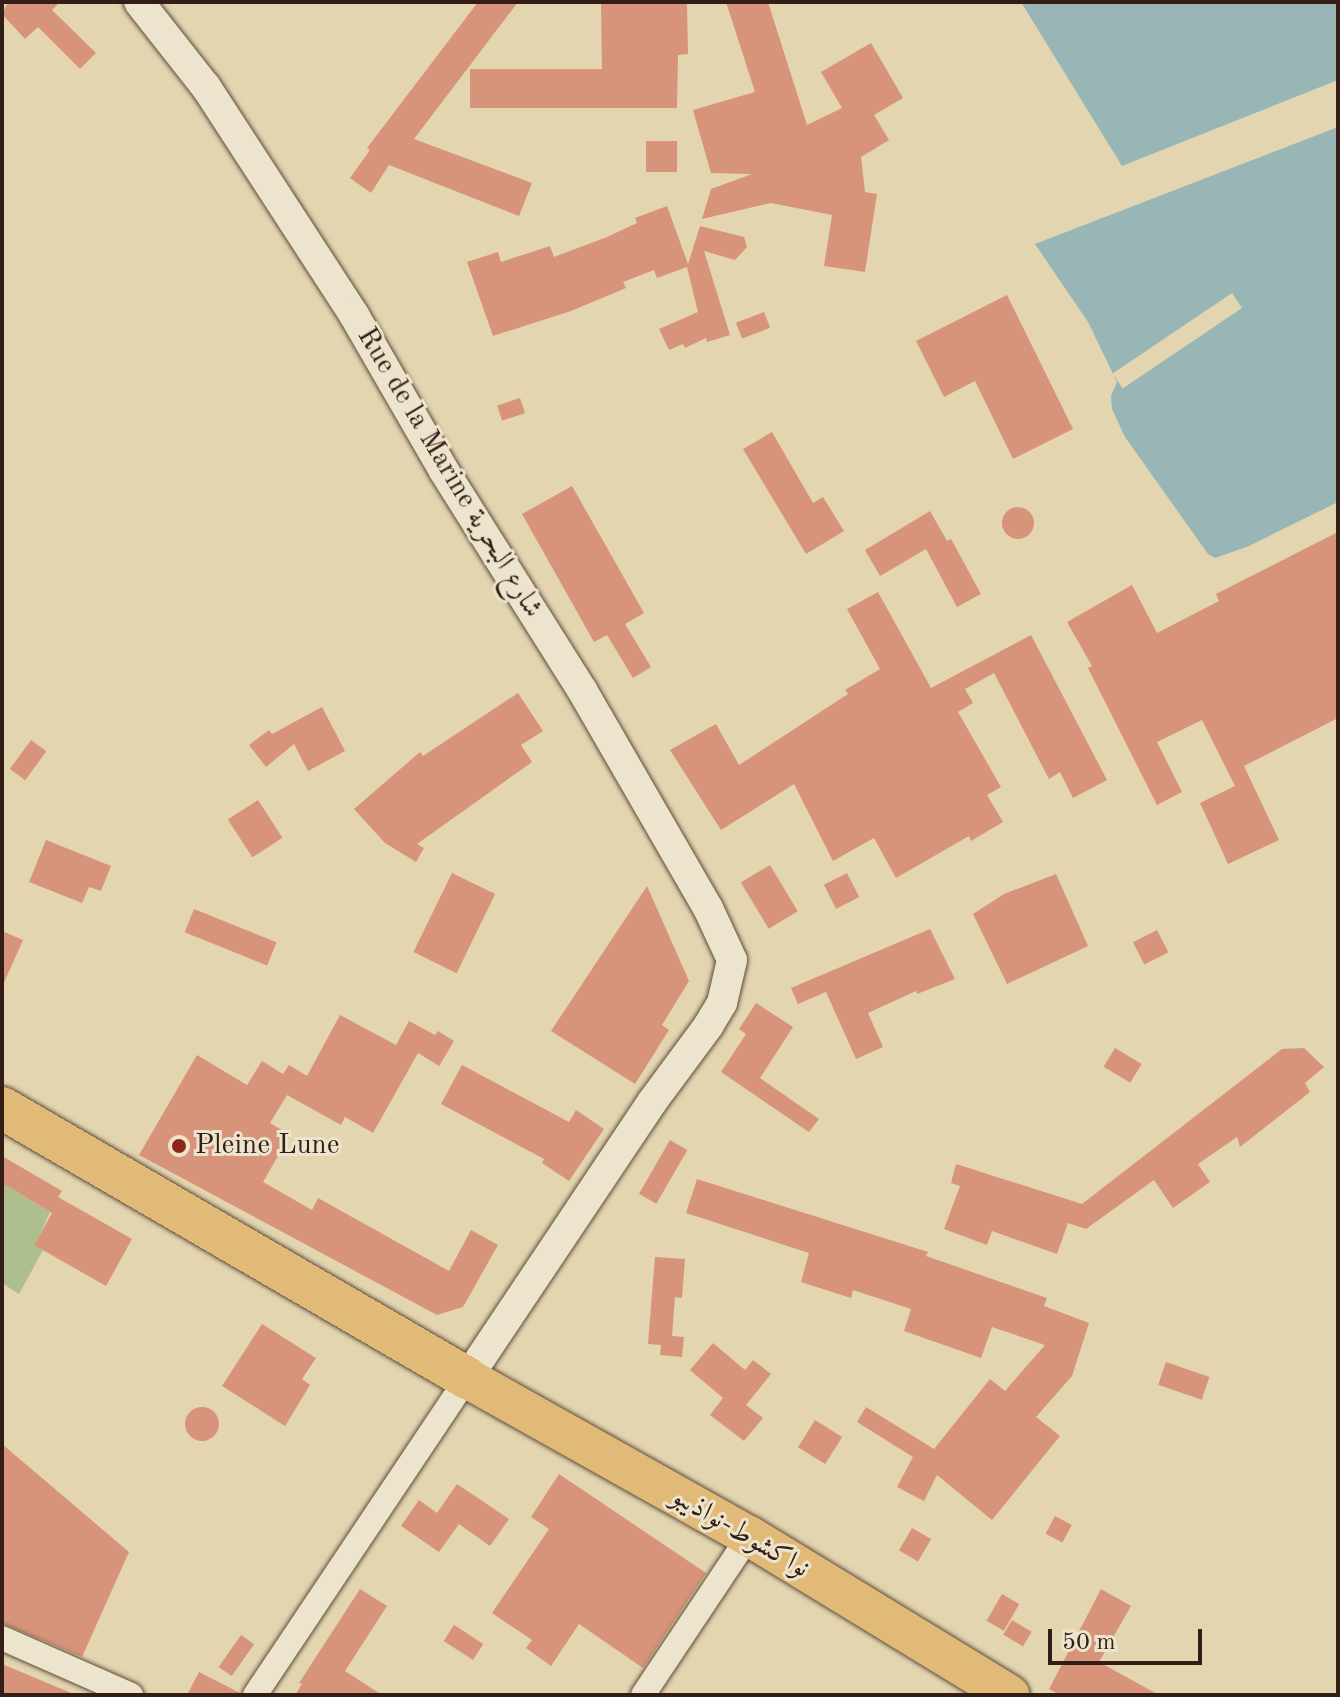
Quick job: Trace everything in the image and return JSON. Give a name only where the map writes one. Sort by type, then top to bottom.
[{"type":"highway","points":[[2,1108],[467,1378]]},
{"type":"main road","name":"نواكشوط-نواذيبو","points":[[467,1378],[749,1536],[1009,1695]]},
{"type":"street","name":"Rue de la Marine شارع البحرية","points":[[139,2],[223,112],[354,315],[444,471],[590,704],[708,908],[732,960],[722,1003],[709,1025],[652,1102],[467,1378]]},
{"type":"street","points":[[255,1695],[467,1378]]},
{"type":"street","points":[[643,1695],[749,1536]]},
{"type":"street","points":[[2,1638],[131,1695]]},
{"type":"green space","points":[[2,1183],[50,1212],[35,1245],[43,1250],[19,1294],[2,1283]]},
{"type":"water","points":[[1021,2],[1338,2],[1338,80],[1122,166]]},
{"type":"water","points":[[1338,127],[1338,502],[1249,546],[1215,558],[1208,554],[1125,437],[1112,409],[1111,396],[1117,382],[1088,322],[1035,244]]},
{"type":"pier","points":[[1232,293],[1242,308],[1123,388],[1113,374]]},
{"type":"building","points":[[8,2],[60,2],[52,10],[96,53],[80,69],[38,27],[25,39],[2,14]]},
{"type":"building","points":[[478,2],[518,2],[414,139],[532,183],[519,216],[389,165],[371,193],[350,178],[370,150],[367,148]]},
{"type":"building","points":[[601,2],[687,2],[688,54],[678,55],[677,108],[470,108],[470,69],[602,69]]},
{"type":"building","points":[[726,2],[768,2],[807,125],[842,108],[821,72],[871,43],[903,98],[874,115],[889,140],[861,157],[865,192],[877,194],[865,272],[824,266],[832,215],[771,203],[702,219],[711,189],[752,174],[711,173],[693,110],[755,92]]},
{"type":"building","points":[[646,141],[677,141],[677,172],[646,172]]},
{"type":"building","points":[[667,206],[688,264],[700,226],[744,237],[747,247],[735,260],[704,251],[730,335],[707,342],[706,338],[685,348],[683,344],[669,350],[659,329],[698,312],[687,267],[657,278],[654,270],[623,282],[626,288],[571,311],[493,336],[467,262],[498,252],[501,262],[550,246],[554,257],[607,237],[637,223],[635,218]]},
{"type":"building","points":[[1007,295],[1073,429],[1013,459],[975,381],[944,397],[916,341]]},
{"type":"building","points":[[764,312],[770,328],[742,339],[736,323]]},
{"type":"building","points":[[520,398],[525,413],[502,421],[497,405]]},
{"type":"building","points":[[772,432],[813,503],[823,497],[844,531],[806,554],[743,449]]},
{"type":"building","points":[[572,486],[644,613],[625,624],[651,667],[633,678],[607,635],[594,642],[522,514]]},
{"type":"building","points":[[1018,507],[1029,512],[1034,523],[1029,534],[1018,539],[1007,534],[1002,523],[1007,512]]},
{"type":"building","points":[[930,511],[947,541],[951,539],[981,594],[957,607],[926,549],[880,576],[865,550]]},
{"type":"building","points":[[1338,532],[1338,718],[1244,766],[1279,840],[1228,864],[1200,803],[1235,786],[1202,720],[1157,742],[1182,792],[1157,805],[1088,668],[1092,666],[1067,622],[1132,585],[1157,633],[1219,601],[1216,594]]},
{"type":"building","points":[[878,592],[931,688],[1031,635],[1107,780],[1073,798],[1060,772],[1049,779],[994,673],[965,689],[973,703],[958,712],[1001,787],[987,795],[1003,822],[971,841],[969,836],[896,878],[874,838],[833,861],[794,784],[721,830],[670,750],[716,724],[739,765],[848,694],[845,690],[880,669],[847,609]]},
{"type":"building","points":[[518,693],[543,731],[521,745],[532,762],[417,844],[424,848],[416,862],[385,843],[354,809],[420,752],[423,756]]},
{"type":"building","points":[[322,707],[345,751],[308,771],[294,744],[266,767],[249,745],[269,730],[272,734]]},
{"type":"building","points":[[31,740],[46,751],[25,780],[10,769]]},
{"type":"building","points":[[258,800],[283,838],[252,857],[228,820]]},
{"type":"building","points":[[46,840],[111,866],[101,891],[89,887],[82,903],[29,882]]},
{"type":"building","points":[[770,865],[798,911],[769,929],[741,883]]},
{"type":"building","points":[[452,873],[495,894],[457,973],[413,952]]},
{"type":"building","points":[[847,873],[859,897],[836,909],[824,885]]},
{"type":"building","points":[[1056,874],[1088,946],[1007,984],[973,914],[1004,894]]},
{"type":"building","points":[[647,886],[689,981],[662,1025],[669,1030],[635,1084],[551,1031]]},
{"type":"building","points":[[194,909],[277,942],[267,966],[185,932]]},
{"type":"building","points":[[930,929],[955,979],[917,994],[916,991],[868,1013],[883,1047],[856,1059],[826,992],[798,1004],[791,988]]},
{"type":"building","points":[[1157,930],[1168,952],[1144,965],[1133,942]]},
{"type":"building","points":[[2,931],[23,940],[2,987]]},
{"type":"building","points":[[756,1003],[793,1027],[760,1078],[819,1119],[809,1132],[721,1072],[746,1034],[739,1029]]},
{"type":"building","points":[[340,1015],[396,1045],[409,1021],[435,1035],[438,1031],[454,1041],[439,1066],[418,1053],[373,1133],[345,1117],[341,1125],[287,1095],[270,1123],[290,1135],[263,1182],[312,1210],[318,1198],[449,1271],[471,1230],[498,1245],[463,1307],[437,1315],[139,1155],[197,1055],[247,1085],[262,1061],[283,1074],[289,1065],[307,1076]]},
{"type":"building","points":[[1115,1048],[1142,1064],[1130,1083],[1104,1067]]},
{"type":"building","points":[[1304,1048],[1324,1067],[1305,1083],[1310,1092],[1240,1147],[1237,1137],[1198,1164],[1210,1182],[1173,1208],[1154,1180],[1086,1229],[1068,1223],[1057,1254],[992,1231],[987,1245],[944,1229],[960,1186],[951,1183],[956,1164],[1082,1204],[1282,1049]]},
{"type":"building","points":[[462,1065],[569,1122],[576,1110],[604,1129],[569,1181],[542,1163],[544,1159],[441,1104]]},
{"type":"building","points":[[670,1140],[687,1150],[656,1204],[639,1194]]},
{"type":"building","points":[[2,1156],[62,1191],[58,1197],[132,1239],[106,1286],[34,1245],[52,1213],[2,1183]]},
{"type":"building","points":[[697,1179],[928,1252],[926,1256],[1047,1298],[1044,1306],[1089,1323],[1072,1376],[1036,1417],[1060,1436],[992,1520],[937,1475],[924,1501],[897,1487],[913,1457],[857,1422],[866,1407],[934,1449],[990,1379],[1005,1391],[1045,1345],[992,1327],[981,1358],[904,1331],[911,1309],[853,1290],[851,1298],[801,1282],[809,1253],[686,1213]]},
{"type":"building","points":[[655,1257],[685,1259],[682,1298],[675,1297],[672,1336],[684,1337],[682,1357],[660,1355],[661,1345],[648,1344]]},
{"type":"building","points":[[262,1324],[316,1358],[302,1379],[310,1385],[285,1426],[222,1386]]},
{"type":"building","points":[[713,1343],[745,1370],[753,1360],[771,1374],[746,1405],[763,1418],[744,1441],[710,1415],[723,1398],[690,1370]]},
{"type":"building","points":[[1166,1362],[1209,1377],[1202,1400],[1158,1385]]},
{"type":"building","points":[[202,1407],[214,1412],[219,1424],[214,1436],[202,1441],[190,1436],[185,1424],[190,1412]]},
{"type":"building","points":[[815,1420],[842,1437],[825,1464],[798,1447]]},
{"type":"building","points":[[2,1444],[129,1552],[82,1657],[2,1623]]},
{"type":"building","points":[[559,1474],[706,1573],[643,1668],[579,1624],[551,1666],[526,1648],[532,1640],[492,1613],[549,1529],[531,1517]]},
{"type":"building","points":[[457,1484],[509,1519],[490,1546],[459,1524],[439,1552],[401,1526],[419,1500],[437,1513]]},
{"type":"building","points":[[1055,1516],[1072,1525],[1062,1543],[1046,1534]]},
{"type":"building","points":[[912,1528],[931,1539],[918,1562],[899,1551]]},
{"type":"building","points":[[360,1589],[387,1606],[345,1671],[382,1695],[295,1695],[302,1684],[299,1683]]},
{"type":"building","points":[[1101,1589],[1131,1606],[1099,1662],[1159,1695],[1060,1695],[1049,1689]]},
{"type":"building","points":[[1002,1594],[1019,1604],[1004,1631],[986,1621]]},
{"type":"building","points":[[1012,1620],[1032,1632],[1023,1646],[1003,1635]]},
{"type":"building","points":[[454,1625],[483,1644],[473,1660],[444,1641]]},
{"type":"building","points":[[241,1635],[254,1644],[232,1676],[219,1667]]},
{"type":"building","points":[[2,1664],[76,1695],[2,1695]]},
{"type":"building","points":[[199,1672],[240,1693],[240,1695],[187,1695]]},
{"type":"place","name":"Pleine Lune","points":[[179,1146]]}]
